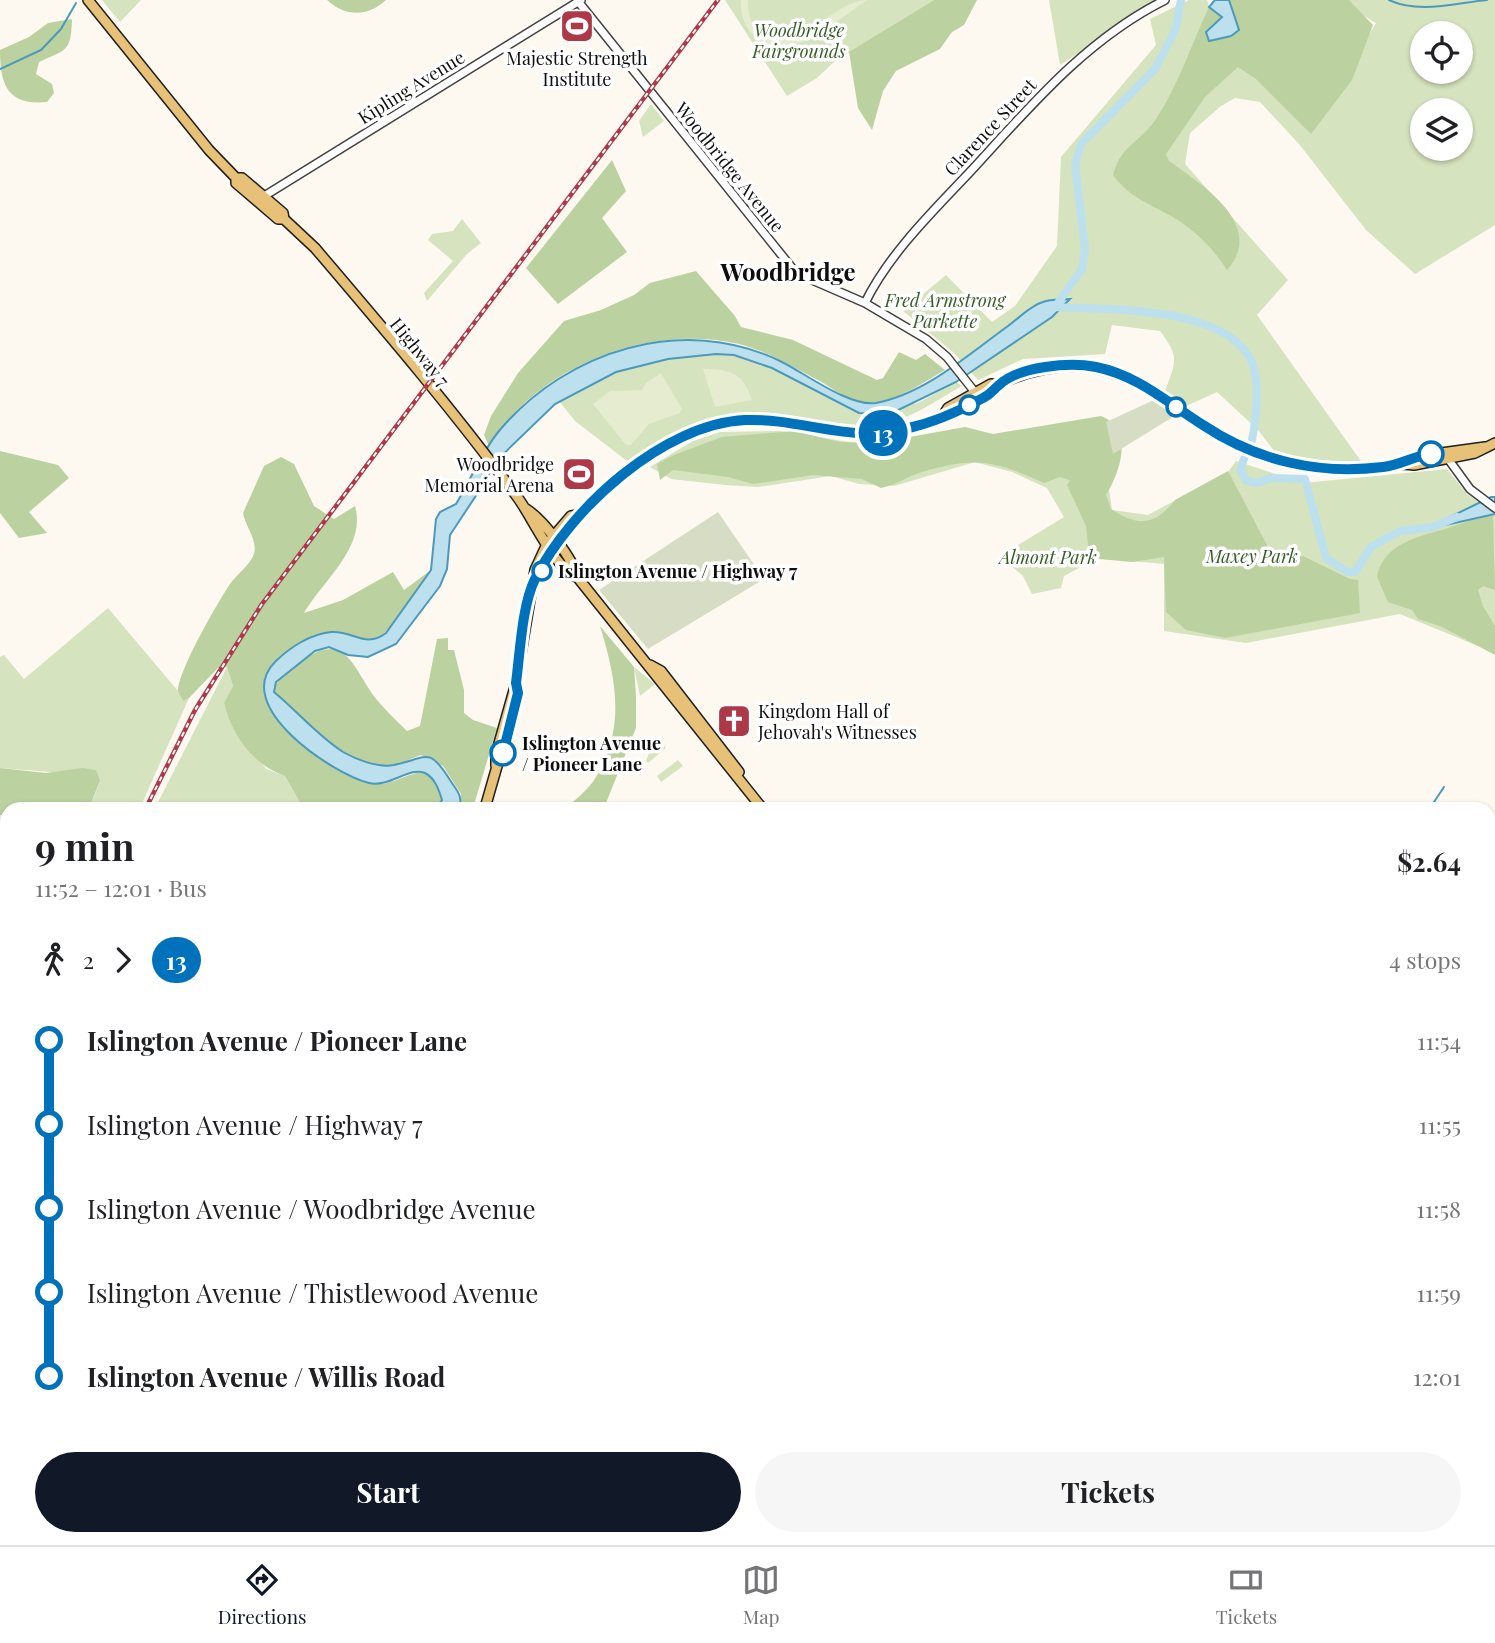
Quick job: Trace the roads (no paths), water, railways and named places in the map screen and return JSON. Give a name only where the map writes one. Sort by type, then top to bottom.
[{"type":"main road","name":"Highway 7","points":[[88,0],[209,150],[236,178],[236,183],[260,198],[278,219],[284,219],[329,265],[526,509],[535,515],[572,575],[578,578],[649,664],[757,802]]},
{"type":"main road","points":[[487,802],[518,693],[516,683],[536,577],[535,570],[552,543],[578,515],[665,445],[708,428],[754,421],[801,425],[834,433],[870,434],[915,427],[943,416],[978,396],[995,391],[997,385],[1049,367],[1097,367],[1138,382],[1232,443],[1283,463],[1346,469],[1403,463],[1412,457],[1446,455],[1495,443]]},
{"type":"main road","name":"Highway 7","points":[[649,664],[660,671],[764,802]]},
{"type":"street","name":"Clarence Street","points":[[865,303],[932,211],[1068,67],[1143,12],[1165,0]]},
{"type":"street","name":"Woodbridge Avenue","points":[[579,1],[796,274],[865,303],[916,333],[947,357],[970,382],[978,396]]},
{"type":"street","name":"Kipling Avenue","points":[[260,198],[579,1]]},
{"type":"street","points":[[1446,455],[1462,480],[1481,499],[1495,508]]},
{"type":"water","points":[[1215,0],[1229,0],[1239,30],[1231,36],[1209,41],[1206,32],[1222,17],[1209,7]]},
{"type":"water","points":[[1070,299],[1052,317],[956,382],[890,414],[859,413],[772,368],[734,355],[716,354],[668,359],[616,372],[555,404],[494,463],[485,482],[450,535],[447,569],[440,586],[396,644],[368,657],[348,655],[329,647],[315,651],[276,682],[274,692],[343,752],[368,763],[381,765],[432,758],[457,790],[460,802],[440,802],[438,788],[425,773],[413,772],[377,784],[352,777],[311,752],[275,717],[266,698],[265,679],[275,662],[300,642],[323,633],[339,632],[372,639],[386,633],[431,570],[436,519],[440,512],[456,504],[499,431],[527,403],[558,379],[592,361],[629,348],[666,341],[705,341],[743,347],[780,361],[840,395],[865,403],[876,403],[912,391],[929,382],[1034,306],[1046,301]]},
{"type":"water","points":[[1495,497],[1495,514],[1446,525],[1448,518]]},
{"type":"waterway","points":[[1055,307],[1082,269],[1085,249],[1075,165],[1081,144],[1155,69],[1175,31],[1181,0]]},
{"type":"waterway","points":[[1389,0],[1425,7],[1487,0]]},
{"type":"waterway","points":[[0,69],[41,50],[61,29],[76,3]]},
{"type":"waterway","points":[[1055,307],[1162,314],[1216,329],[1237,342],[1251,360],[1256,378],[1256,411],[1252,440]]},
{"type":"waterway","points":[[1244,459],[1240,469],[1246,480],[1256,483],[1271,478],[1305,479],[1326,558],[1348,572],[1355,572],[1371,547],[1400,531],[1433,527],[1457,517]]},
{"type":"waterway","points":[[1434,802],[1444,787]]},
{"type":"railway","points":[[149,802],[195,710],[262,604],[718,0]]},
{"type":"place","name":"Majestic Strength Institute","points":[[577,26]]},
{"type":"place","name":"Woodbridge Memorial Arena","points":[[579,474]]},
{"type":"place","name":"Islington Avenue / Highway 7","points":[[542,571]]},
{"type":"place","name":"Kingdom Hall of Jehovah's Witnesses","points":[[734,721]]},
{"type":"place","name":"Islington Avenue / Pioneer Lane","points":[[503,753]]},
{"type":"district","name":"Woodbridge","points":[[788,271]]},
{"type":"park label","name":"Woodbridge Fairgrounds","points":[[799,40]]},
{"type":"park label","name":"Fred Armstrong Parkette","points":[[945,310]]},
{"type":"park label","name":"Maxey Park","points":[[1252,556]]},
{"type":"park label","name":"Almont Park","points":[[1048,557]]}]
